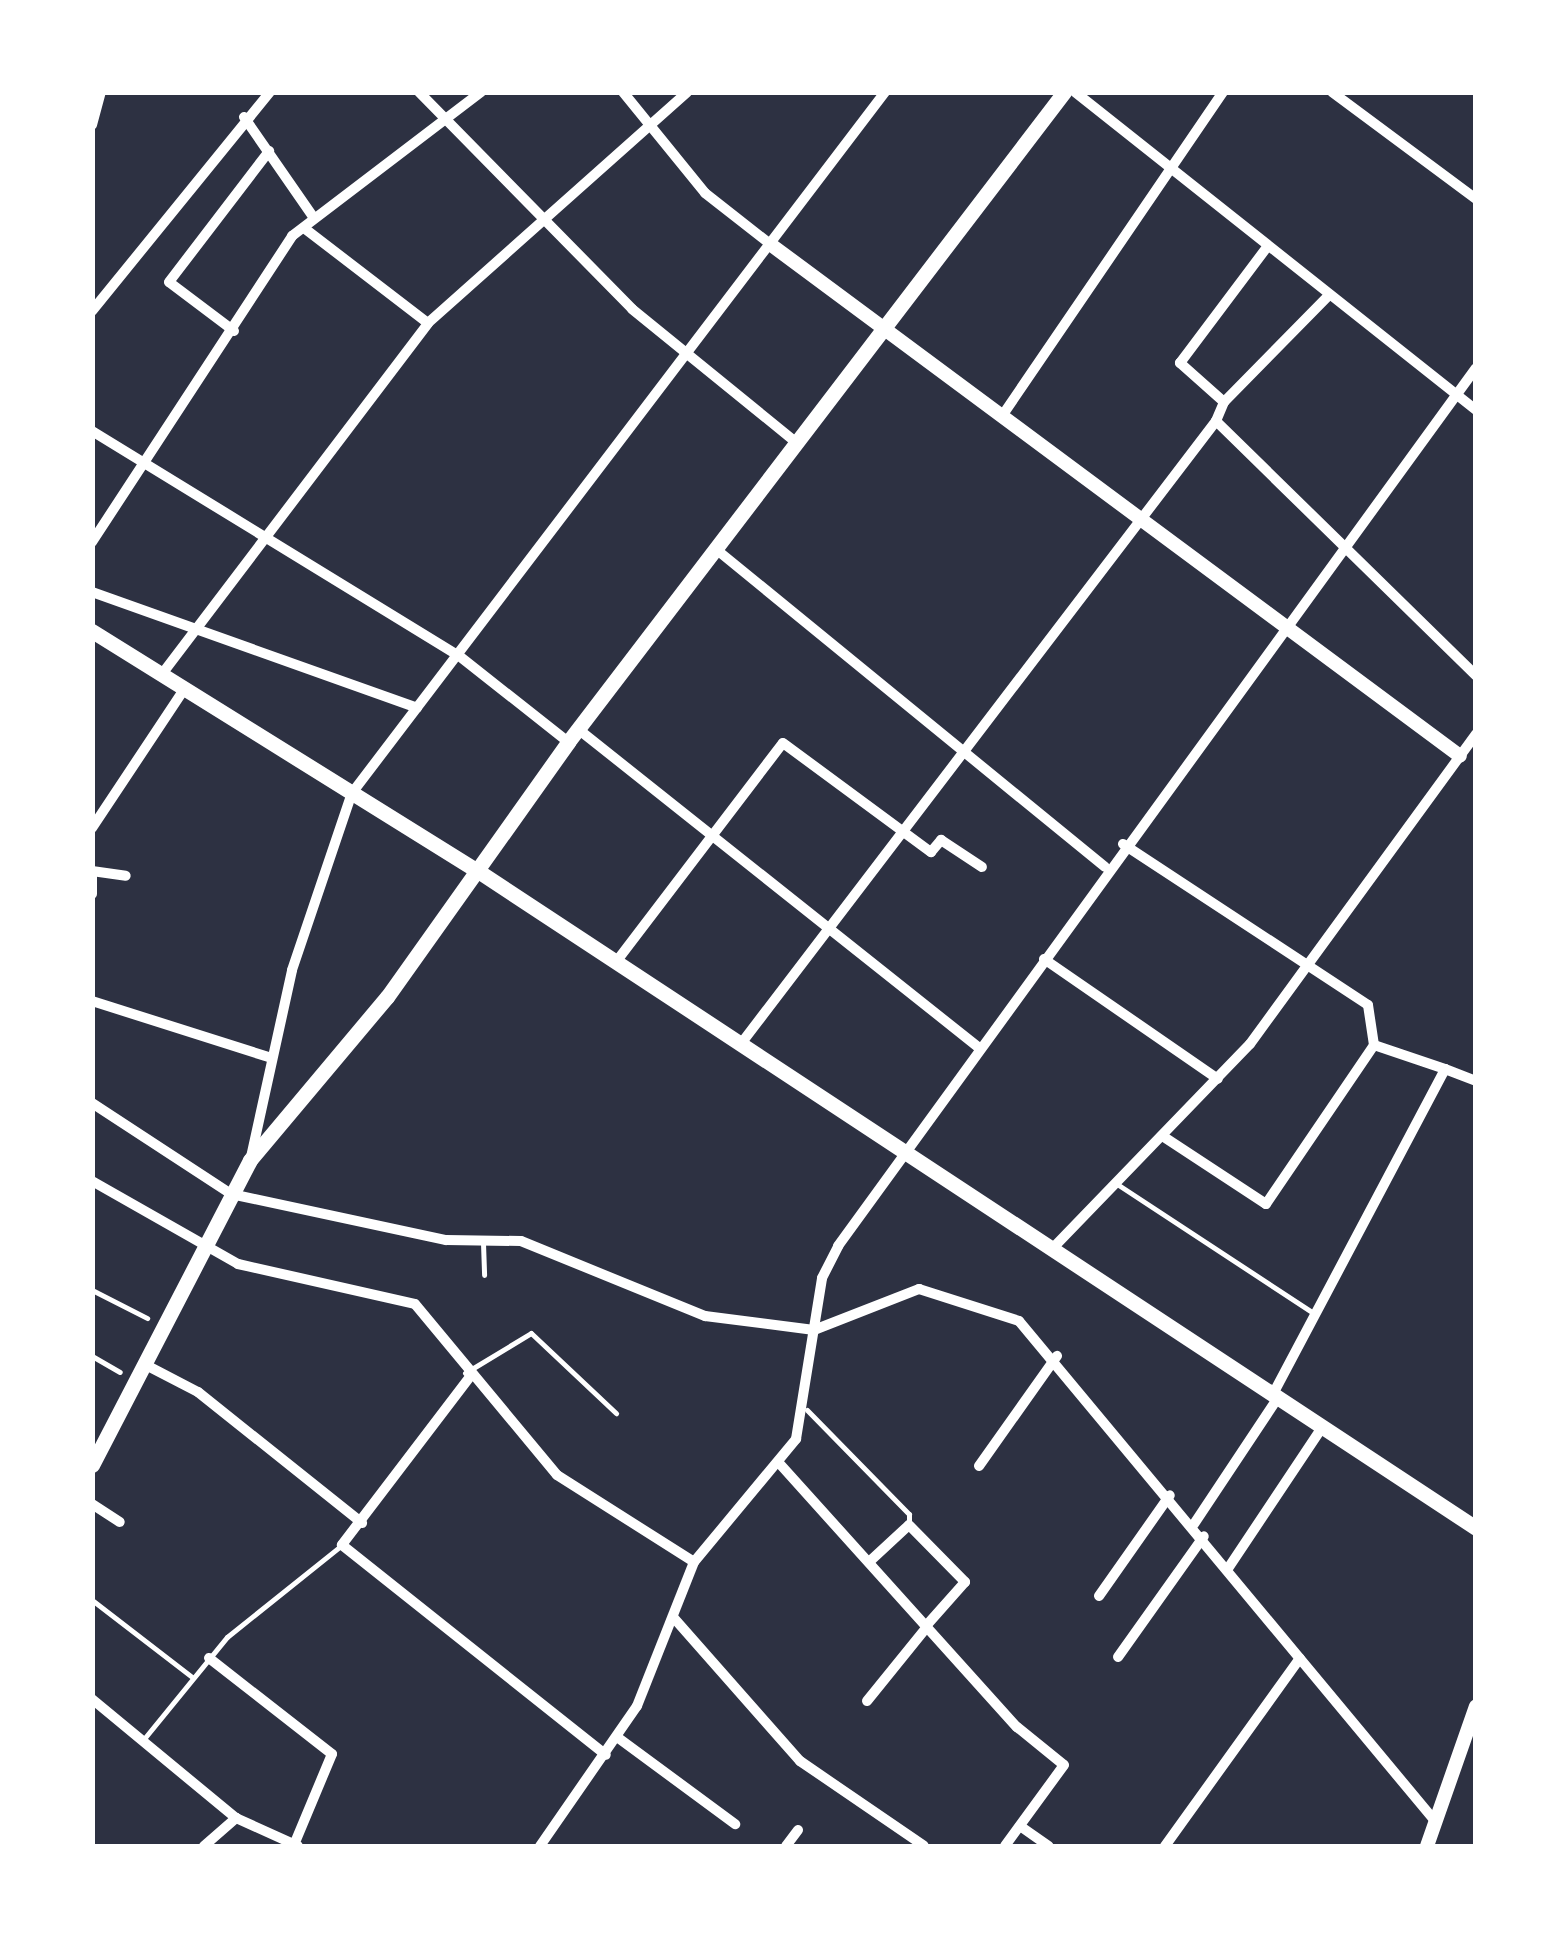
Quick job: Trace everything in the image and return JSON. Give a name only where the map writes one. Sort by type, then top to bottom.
[{"type":"main road","points":[[92,1465],[250,1160],[387,997],[573,736],[1064,92]]},
{"type":"main road","points":[[92,631],[475,869],[1476,1528]]},
{"type":"street","points":[[92,125],[101,92]]},
{"type":"street","points":[[92,311],[244,117],[270,92]]},
{"type":"street","points":[[420,92],[542,218],[685,355],[798,443]]},
{"type":"street","points":[[92,542],[304,228],[480,92]]},
{"type":"street","points":[[622,92],[705,192],[770,244],[1002,416],[1134,521],[1460,756]]},
{"type":"street","points":[[162,674],[428,323],[687,92]]},
{"type":"street","points":[[250,1160],[269,1058],[352,793],[885,92]]},
{"type":"street","points":[[1075,92],[1476,410]]},
{"type":"street","points":[[1002,416],[1223,92]]},
{"type":"street","points":[[1332,92],[1476,199]]},
{"type":"street","points":[[244,117],[314,218]]},
{"type":"street","points":[[234,331],[170,282],[270,151]]},
{"type":"street","points":[[304,228],[428,323]]},
{"type":"street","points":[[1224,402],[1180,364],[1268,247]]},
{"type":"street","points":[[740,1046],[1134,521],[1216,421],[1224,402],[1329,296]]},
{"type":"street","points":[[540,1846],[617,1737],[694,1562],[779,1463],[807,1410],[814,1330],[829,1261],[1105,867],[1476,368]]},
{"type":"street","points":[[1216,421],[1476,676]]},
{"type":"street","points":[[92,431],[458,655],[710,834],[978,1047]]},
{"type":"street","points":[[717,550],[1105,867]]},
{"type":"street","points":[[92,592],[417,708]]},
{"type":"street","points":[[92,828],[184,688]]},
{"type":"street","points":[[1051,1250],[1218,1079],[1313,967],[1476,734]]},
{"type":"street","points":[[616,962],[782,743],[932,852],[940,840],[982,867]]},
{"type":"street","points":[[1123,844],[1368,1005],[1374,1045],[1266,1204],[1164,1137]]},
{"type":"street","points":[[92,894],[92,874],[126,876]]},
{"type":"street","points":[[1044,959],[1218,1079]]},
{"type":"street","points":[[92,1002],[269,1058]]},
{"type":"street","points":[[1374,1045],[1476,1081]]},
{"type":"street","points":[[1194,1524],[1274,1398],[1445,1069]]},
{"type":"street","points":[[92,1102],[231,1194],[483,1240],[521,1241],[705,1316],[814,1330],[919,1289],[1019,1321],[1057,1356],[1435,1821]]},
{"type":"street","points":[[92,1181],[204,1245],[280,1277],[415,1304],[467,1376],[557,1475],[694,1562]]},
{"type":"street","points":[[980,1466],[1057,1356]]},
{"type":"street","points":[[144,1364],[198,1392],[362,1523]]},
{"type":"street","points":[[467,1376],[342,1545],[606,1755]]},
{"type":"street","points":[[1229,1567],[1321,1429]]},
{"type":"street","points":[[779,1463],[926,1626],[1064,1766],[1006,1846]]},
{"type":"street","points":[[1099,1596],[1170,1495]]},
{"type":"street","points":[[92,1504],[120,1522]]},
{"type":"street","points":[[867,1701],[964,1582],[909,1525],[868,1562]]},
{"type":"street","points":[[1118,1657],[1204,1536]]},
{"type":"street","points":[[672,1617],[800,1761],[924,1846]]},
{"type":"street","points":[[92,1698],[236,1818],[296,1846],[332,1754],[209,1658]]},
{"type":"street","points":[[1165,1846],[1300,1658]]},
{"type":"street","points":[[1427,1846],[1476,1706]]},
{"type":"street","points":[[617,1737],[735,1824]]},
{"type":"street","points":[[204,1846],[236,1818]]},
{"type":"street","points":[[1020,1826],[1049,1846]]},
{"type":"street","points":[[786,1846],[798,1830]]},
{"type":"lane","points":[[1117,1184],[1316,1315]]},
{"type":"lane","points":[[483,1240],[484,1275]]},
{"type":"lane","points":[[92,1290],[147,1318]]},
{"type":"lane","points":[[467,1376],[532,1333],[616,1412]]},
{"type":"lane","points":[[92,1356],[120,1372]]},
{"type":"lane","points":[[807,1410],[909,1525]]},
{"type":"lane","points":[[143,1740],[209,1658],[342,1545]]},
{"type":"lane","points":[[92,1600],[192,1677]]}]
